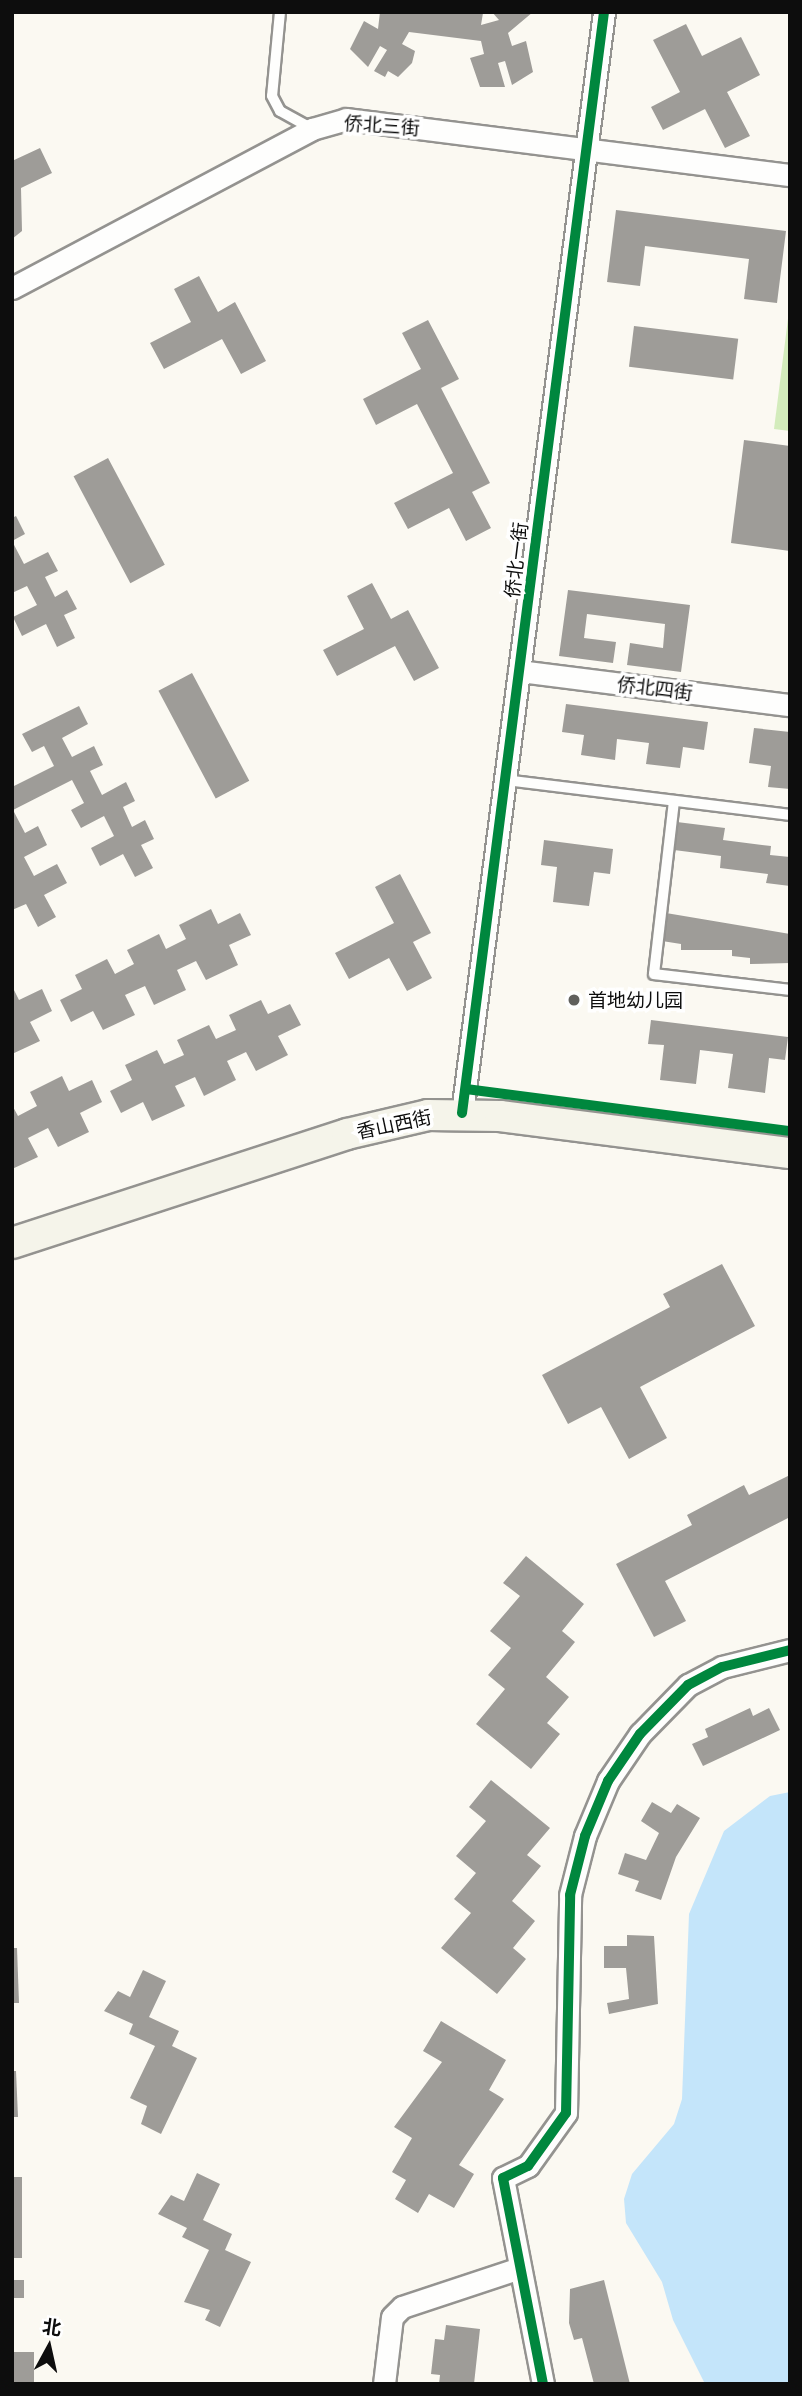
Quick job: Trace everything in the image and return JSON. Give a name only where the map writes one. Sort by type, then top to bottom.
[{"type":"street","name":"侨北一街","points":[[462,1113],[604,12]]},
{"type":"street","name":"侨北三街","points":[[12,288],[312,129],[363,120],[790,176]]},
{"type":"street","name":"侨北四街","points":[[519,671],[790,705]]},
{"type":"street","name":"香山西街","points":[[12,1243],[383,1123],[462,1113],[790,1153]]},
{"type":"street","points":[[542,2384],[503,2178],[528,2166],[566,2113],[570,1895],[608,1781],[640,1734],[688,1685],[722,1667],[790,1650]]},
{"type":"street","points":[[384,2384],[392,2317],[402,2307],[520,2268]]},
{"type":"lane","points":[[280,12],[272,96],[280,111],[312,129]]},
{"type":"lane","points":[[505,780],[790,815]]},
{"type":"lane","points":[[674,801],[654,974],[790,989]]},
{"type":"green space","points":[[790,303],[790,431],[774,429]]},
{"type":"water","points":[[790,1792],[790,2384],[705,2384],[673,2320],[662,2282],[626,2223],[624,2199],[632,2174],[674,2124],[682,2099],[689,1914],[724,1831],[770,1796]]},
{"type":"building","points":[[380,12],[483,13],[481,25],[499,20],[492,12],[533,12],[508,33],[512,46],[526,41],[533,72],[512,85],[505,61],[498,63],[505,87],[480,87],[470,58],[484,54],[481,41],[409,32],[402,44],[415,51],[412,63],[398,77],[388,71],[385,77],[374,71],[387,50],[380,46],[368,67],[350,49],[364,21],[378,29]]},
{"type":"building","points":[[686,24],[702,56],[741,37],[760,75],[727,92],[750,136],[725,148],[705,109],[663,130],[651,107],[680,92],[653,40]]},
{"type":"building","points":[[40,148],[52,173],[21,188],[22,231],[12,239],[12,161]]},
{"type":"building","points":[[616,210],[786,231],[777,303],[744,299],[749,259],[645,246],[640,286],[607,282]]},
{"type":"building","points":[[199,276],[218,312],[235,302],[266,361],[241,374],[222,339],[164,369],[150,343],[191,322],[174,289]]},
{"type":"building","points":[[428,320],[459,379],[441,388],[490,483],[472,492],[491,528],[466,541],[449,508],[408,529],[394,503],[453,473],[417,404],[376,425],[363,399],[421,369],[402,333]]},
{"type":"building","points":[[634,326],[738,339],[733,379],[629,367]]},
{"type":"building","points":[[744,440],[790,446],[790,551],[731,543]]},
{"type":"building","points":[[108,458],[165,565],[130,583],[74,476]]},
{"type":"building","points":[[16,516],[25,534],[12,541],[12,518]]},
{"type":"building","points":[[12,541],[24,564],[48,552],[58,571],[45,577],[55,597],[67,590],[77,609],[64,615],[75,638],[57,647],[46,624],[22,636],[13,617],[37,605],[27,586],[12,593]]},
{"type":"building","points":[[372,583],[391,619],[408,610],[439,668],[414,681],[395,646],[337,676],[323,650],[364,629],[347,596]]},
{"type":"building","points":[[568,590],[690,605],[681,672],[627,665],[630,643],[663,648],[665,624],[587,614],[584,638],[616,642],[613,663],[559,656]]},
{"type":"building","points":[[192,673],[249,781],[216,799],[158,691]]},
{"type":"building","points":[[566,704],[708,722],[704,750],[683,747],[680,768],[646,764],[649,743],[617,739],[615,760],[581,755],[584,735],[562,732]]},
{"type":"building","points":[[79,706],[88,724],[62,738],[72,757],[94,746],[103,765],[90,771],[102,795],[126,782],[135,801],[123,807],[132,827],[145,820],[154,839],[141,845],[153,868],[135,877],[123,854],[100,866],[91,848],[114,836],[104,816],[81,828],[71,810],[84,803],[72,780],[13,810],[25,833],[38,826],[47,845],[24,857],[34,876],[57,864],[67,883],[44,895],[56,917],[38,927],[26,904],[12,910],[12,787],[54,766],[44,746],[32,752],[22,734]]},
{"type":"building","points":[[754,728],[790,732],[790,789],[768,787],[771,766],[749,763]]},
{"type":"building","points":[[677,822],[725,828],[723,840],[771,846],[770,855],[790,857],[790,886],[766,883],[768,874],[720,868],[721,856],[674,850]]},
{"type":"building","points":[[544,840],[613,849],[610,874],[594,872],[589,906],[553,902],[557,867],[541,865]]},
{"type":"building","points":[[400,874],[431,933],[413,942],[432,978],[407,991],[389,958],[349,979],[335,953],[394,923],[375,887]]},
{"type":"building","points":[[211,909],[218,924],[240,913],[251,935],[229,945],[238,965],[206,980],[196,961],[177,970],[186,990],[154,1005],[145,986],[125,995],[135,1015],[103,1030],[93,1011],[71,1022],[60,1000],[82,989],[75,975],[107,959],[115,974],[134,964],[127,950],[159,934],[166,949],[186,939],[179,925]]},
{"type":"building","points":[[666,913],[790,934],[790,963],[750,964],[750,958],[732,956],[732,950],[681,950],[681,944],[662,941]]},
{"type":"building","points":[[12,986],[19,1000],[42,989],[52,1011],[30,1022],[40,1041],[12,1054]]},
{"type":"building","points":[[261,1000],[268,1014],[290,1004],[301,1025],[278,1036],[288,1055],[256,1071],[246,1052],[227,1061],[236,1080],[204,1096],[195,1077],[175,1086],[185,1106],[152,1121],[143,1102],[121,1113],[110,1091],[132,1080],[125,1065],[157,1050],[164,1064],[184,1055],[177,1040],[209,1025],[216,1039],[236,1030],[229,1015]]},
{"type":"building","points":[[651,1020],[788,1037],[785,1060],[769,1058],[765,1093],[728,1088],[733,1054],[700,1050],[696,1084],[660,1080],[664,1045],[648,1044]]},
{"type":"building","points":[[62,1076],[69,1091],[92,1080],[102,1102],[80,1113],[89,1132],[58,1147],[48,1128],[28,1138],[38,1157],[12,1169],[12,1105],[18,1116],[37,1106],[30,1092]]},
{"type":"building","points":[[722,1264],[755,1326],[640,1387],[667,1438],[629,1459],[601,1407],[568,1424],[542,1375],[670,1307],[663,1294]]},
{"type":"building","points":[[790,1475],[790,1517],[665,1581],[686,1621],[654,1637],[616,1564],[692,1525],[687,1515],[744,1485],[749,1495]]},
{"type":"building","points":[[526,1556],[584,1604],[562,1631],[575,1642],[546,1677],[569,1697],[547,1723],[560,1734],[531,1769],[476,1724],[505,1689],[488,1675],[511,1648],[490,1631],[520,1596],[503,1583]]},
{"type":"building","points":[[750,1708],[753,1716],[769,1708],[780,1730],[703,1766],[692,1744],[708,1737],[705,1729]]},
{"type":"building","points":[[491,1780],[550,1828],[527,1855],[541,1866],[512,1901],[535,1921],[513,1948],[526,1959],[497,1994],[441,1948],[471,1913],[454,1899],[476,1873],[456,1856],[486,1821],[469,1807]]},
{"type":"building","points":[[652,1802],[671,1813],[677,1804],[700,1818],[676,1857],[661,1900],[635,1891],[639,1881],[618,1874],[625,1853],[646,1860],[659,1833],[641,1821]]},
{"type":"building","points":[[627,1935],[654,1936],[658,2004],[609,2014],[607,2003],[629,1999],[626,1968],[604,1968],[604,1946],[627,1946]]},
{"type":"building","points":[[12,1948],[17,1948],[19,2003],[12,2003]]},
{"type":"building","points":[[143,1970],[166,1981],[149,2017],[179,2031],[172,2046],[197,2058],[161,2134],[141,2124],[147,2106],[130,2098],[155,2046],[129,2034],[133,2024],[104,2011],[118,1991],[130,1997]]},
{"type":"building","points":[[441,2021],[506,2060],[489,2090],[504,2099],[459,2165],[474,2174],[454,2208],[429,2194],[418,2213],[395,2199],[406,2180],[392,2172],[412,2138],[394,2127],[442,2062],[423,2051]]},
{"type":"building","points":[[12,2071],[16,2071],[18,2117],[12,2117]]},
{"type":"building","points":[[197,2173],[220,2184],[203,2220],[232,2234],[225,2250],[251,2262],[220,2327],[205,2320],[210,2310],[184,2302],[209,2250],[182,2237],[187,2228],[158,2214],[171,2195],[184,2201]]},
{"type":"building","points":[[12,2177],[22,2177],[22,2258],[12,2258]]},
{"type":"building","points":[[12,2280],[24,2280],[24,2298],[12,2298]]},
{"type":"building","points":[[604,2280],[630,2384],[594,2384],[582,2338],[574,2340],[569,2323],[570,2289]]},
{"type":"building","points":[[446,2325],[480,2329],[474,2384],[439,2384],[440,2375],[431,2374],[435,2339],[444,2340]]},
{"type":"building","points":[[12,2352],[34,2352],[34,2384],[12,2384]]},
{"type":"cycle path","points":[[462,1113],[604,12]]},
{"type":"cycle path","points":[[466,1089],[790,1131]]},
{"type":"cycle path","points":[[543,2384],[503,2178],[528,2166],[566,2113],[570,1895],[585,1836],[608,1781],[640,1734],[688,1685],[722,1667],[790,1650]]},
{"type":"place","name":"首地幼儿园","points":[[574,1000]]}]
